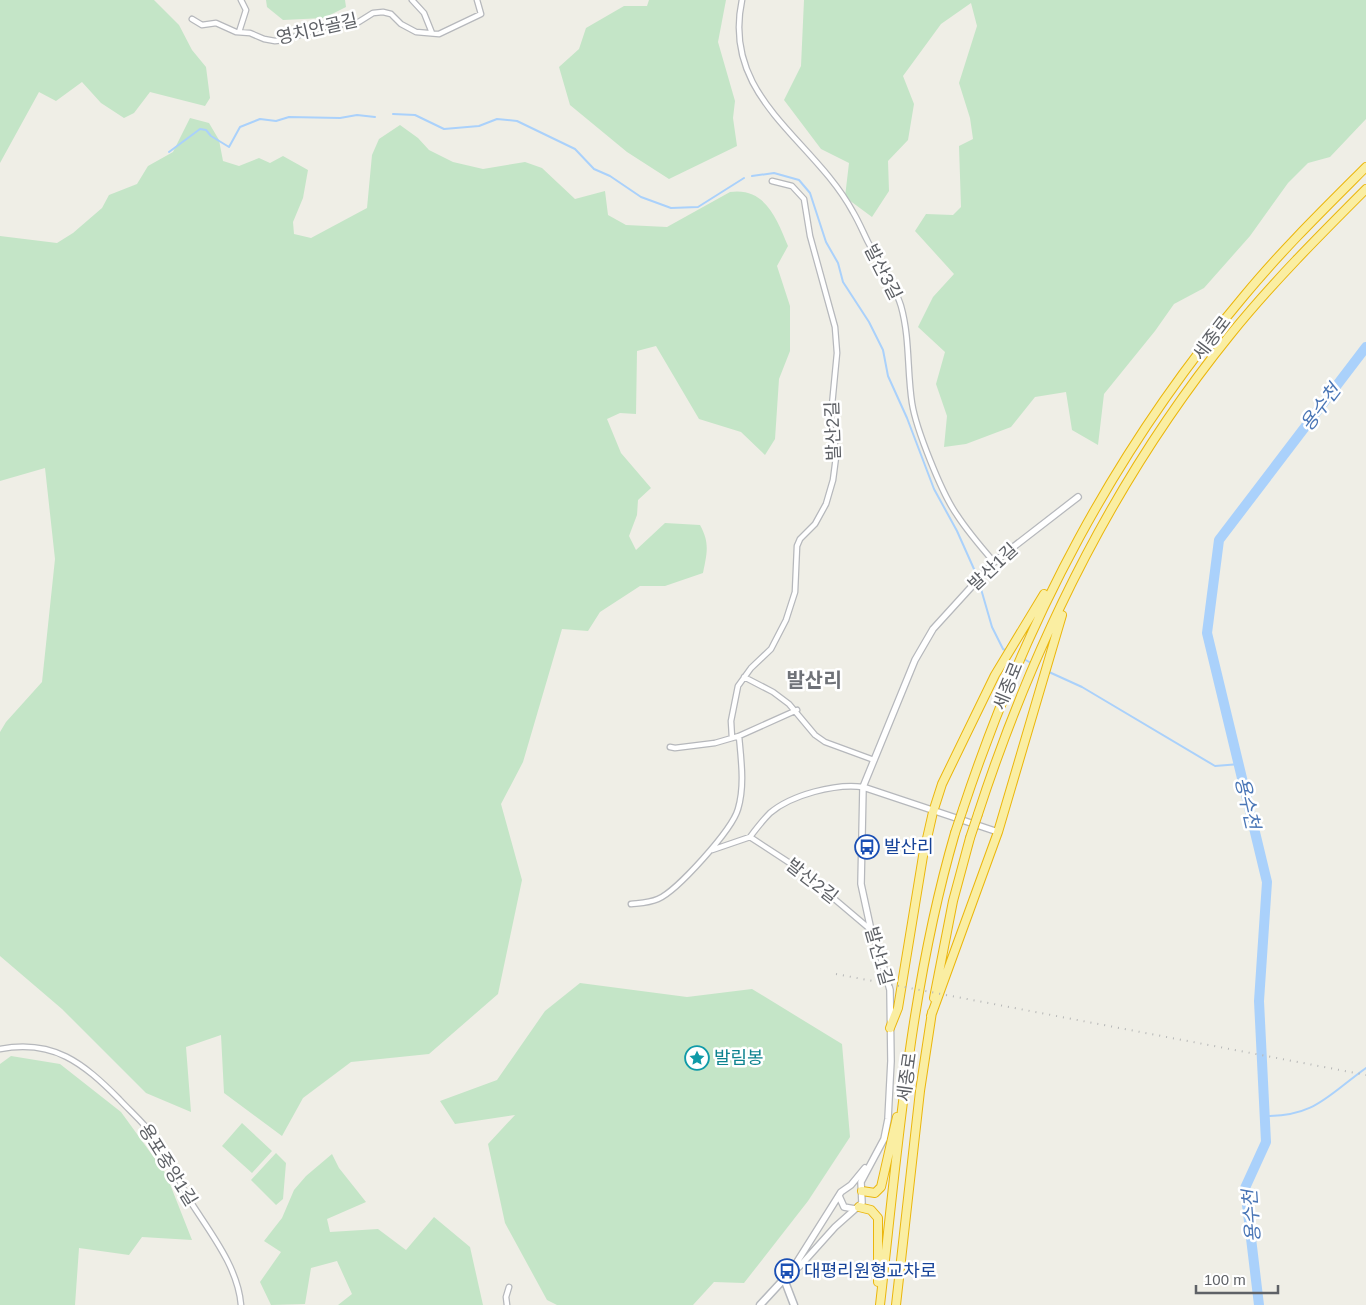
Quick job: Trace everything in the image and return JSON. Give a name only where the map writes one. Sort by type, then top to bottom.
[{"type":"highway","name":"세종로","points":[[879,1305],[922,974],[938,894],[963,809],[1008,683],[1026,641],[1068,556],[1102,494],[1132,448],[1214,333],[1280,254],[1366,167]]},
{"type":"highway","name":"세종로","points":[[896,1305],[920,1091],[931,1016],[953,901],[970,838],[996,761],[1042,647],[1081,564],[1142,459],[1229,337],[1309,245],[1366,188]]},
{"type":"highway","points":[[890,1028],[898,1008],[933,812],[942,784],[995,674],[1068,556]]},
{"type":"highway","points":[[931,1016],[998,832],[1036,696],[1081,564]]},
{"type":"highway","points":[[861,1190],[875,1193],[881,1187],[906,1086]]},
{"type":"highway","points":[[857,1208],[876,1213],[880,1225],[879,1305]]},
{"type":"main road","points":[[760,1305],[786,1277]]},
{"type":"main road","points":[[786,1277],[794,1305]]},
{"type":"street","points":[[239,32],[246,10],[240,0]]},
{"type":"street","points":[[412,0],[424,14],[432,33]]},
{"type":"street","name":"영치안골길","points":[[192,19],[202,25],[216,23],[264,39],[284,40],[331,25],[357,23],[373,13],[383,12],[391,14],[408,29],[416,32],[439,34],[481,14],[478,0]]},
{"type":"street","name":"발산3길","points":[[742,0],[740,39],[744,66],[750,81],[769,107],[842,192],[892,285],[900,303],[908,332],[909,377],[917,422],[950,504],[994,562]]},
{"type":"street","name":"발산2길","points":[[732,738],[731,721],[738,686],[771,648],[786,620],[795,592],[797,546],[800,538],[815,524],[826,504],[833,480],[836,457],[830,426],[837,352],[835,327],[810,236],[804,200],[792,186],[772,181]]},
{"type":"street","name":"발산1길","points":[[878,1154],[884,1140],[888,1119],[890,990],[871,930],[861,884],[863,787],[922,645],[944,614],[994,562],[1078,497]]},
{"type":"street","points":[[744,677],[773,692],[797,710],[815,735],[825,742],[874,760]]},
{"type":"street","points":[[670,747],[715,743],[738,736],[797,710]]},
{"type":"street","points":[[631,904],[658,899],[672,890],[676,883],[709,852],[732,824],[738,809],[741,778],[738,736]]},
{"type":"street","points":[[709,852],[715,848],[750,837],[771,812],[823,788],[863,787],[933,812],[998,832]]},
{"type":"street","name":"발산2길","points":[[750,837],[799,869],[871,930]]},
{"type":"street","name":"용포중앙1길","points":[[0,1049],[29,1046],[52,1050],[76,1061],[96,1076],[137,1117],[166,1156],[222,1252],[235,1277],[240,1291],[241,1305]]},
{"type":"street","points":[[786,1277],[845,1188],[851,1185],[878,1154]]},
{"type":"street","points":[[786,1277],[800,1266],[857,1208],[864,1197],[861,1190],[864,1175],[878,1154]]},
{"type":"street","points":[[851,1185],[861,1190]]},
{"type":"street","points":[[840,1196],[844,1207],[857,1208]]},
{"type":"street","points":[[507,1305],[506,1297],[509,1287]]},
{"type":"green space","points":[[0,0],[154,0],[179,25],[192,50],[206,67],[210,98],[205,106],[150,92],[134,113],[124,118],[101,103],[82,82],[56,101],[39,92],[0,163]]},
{"type":"green space","points":[[266,0],[345,0],[346,7],[324,18],[283,20],[267,7]]},
{"type":"green space","points":[[649,0],[726,0],[718,42],[735,101],[733,118],[737,146],[669,179],[627,152],[570,105],[559,67],[579,49],[586,28],[624,6],[647,6]]},
{"type":"green space","points":[[804,0],[1366,0],[1366,119],[1330,157],[1308,163],[1288,183],[1250,236],[1204,288],[1174,304],[1155,331],[1104,394],[1098,445],[1072,430],[1066,392],[1035,397],[1011,427],[966,444],[944,447],[947,416],[936,384],[945,352],[918,327],[933,297],[954,274],[915,231],[926,214],[953,215],[961,207],[959,146],[973,139],[970,118],[959,83],[977,26],[971,3],[941,24],[903,76],[914,104],[908,140],[888,161],[889,191],[872,217],[845,197],[849,163],[821,149],[784,100],[801,66]]},
{"type":"green space","points":[[190,118],[209,123],[219,140],[223,161],[239,166],[259,158],[270,163],[283,156],[308,170],[303,198],[293,222],[294,234],[311,238],[367,208],[372,155],[379,139],[400,125],[418,138],[429,150],[453,162],[483,169],[525,162],[542,168],[575,199],[605,191],[608,215],[626,225],[667,227],[730,192],[742,192],[753,195],[768,207],[788,246],[777,266],[790,306],[790,351],[779,379],[775,439],[765,455],[741,432],[699,419],[656,346],[637,351],[636,414],[620,413],[607,419],[621,453],[651,488],[638,500],[637,515],[629,536],[636,550],[665,523],[700,525],[706,543],[703,573],[665,586],[640,586],[600,612],[588,631],[562,629],[523,762],[501,804],[522,880],[498,994],[429,1054],[351,1062],[303,1098],[282,1136],[224,1093],[221,1035],[186,1047],[191,1112],[146,1093],[62,1009],[0,956],[0,732],[6,722],[42,682],[55,559],[45,468],[0,481],[0,236],[57,243],[73,233],[102,208],[109,195],[137,184],[148,166],[173,152]]},
{"type":"green space","points":[[580,983],[687,997],[752,989],[842,1044],[850,1137],[808,1201],[744,1283],[714,1282],[693,1305],[557,1305],[547,1300],[505,1223],[488,1144],[515,1115],[455,1124],[440,1101],[497,1080],[545,1011]]},
{"type":"green space","points":[[11,1056],[60,1064],[121,1112],[166,1174],[192,1240],[142,1237],[129,1255],[79,1248],[75,1305],[0,1305],[0,1064]]},
{"type":"green space","points":[[242,1123],[272,1151],[252,1173],[222,1146]]},
{"type":"green space","points":[[276,1153],[286,1163],[283,1199],[276,1205],[251,1180]]},
{"type":"green space","points":[[332,1154],[339,1168],[366,1202],[327,1219],[330,1232],[378,1229],[406,1250],[434,1217],[470,1247],[483,1305],[338,1305],[352,1294],[337,1261],[311,1268],[305,1304],[271,1305],[260,1282],[281,1252],[264,1241],[282,1218],[294,1190],[306,1176]]},
{"type":"waterway","points":[[393,114],[415,115],[444,129],[479,126],[497,119],[517,121],[575,149],[594,169],[610,176],[641,197],[671,208],[698,207],[744,178]]},
{"type":"waterway","points":[[169,152],[200,129],[206,130],[211,136],[229,147],[240,127],[260,119],[276,121],[289,117],[340,118],[357,115],[375,117]]},
{"type":"waterway","points":[[752,176],[774,173],[799,180],[810,193],[826,242],[838,263],[843,282],[869,322],[883,350],[888,376],[907,418],[934,489],[957,531],[978,578]]},
{"type":"waterway","name":"용수천","points":[[1259,1305],[1245,1188],[1266,1142],[1259,1001],[1267,882],[1207,633],[1219,540],[1366,347]]},
{"type":"waterway","points":[[979,582],[992,627],[1003,649],[1007,651]]},
{"type":"waterway","points":[[1022,658],[1031,663]]},
{"type":"waterway","points":[[1049,672],[1082,687],[1215,766],[1240,764]]},
{"type":"waterway","points":[[1264,1116],[1296,1113],[1309,1108],[1366,1068]]},
{"type":"railway","points":[[836,974],[1366,1075]]},
{"type":"place","name":"발산리","points":[[867,847]]},
{"type":"place","name":"발림봉","points":[[697,1058]]},
{"type":"place","name":"대평리원형교차로","points":[[787,1271]]},
{"type":"district","name":"발산리","points":[[814,680]]}]
